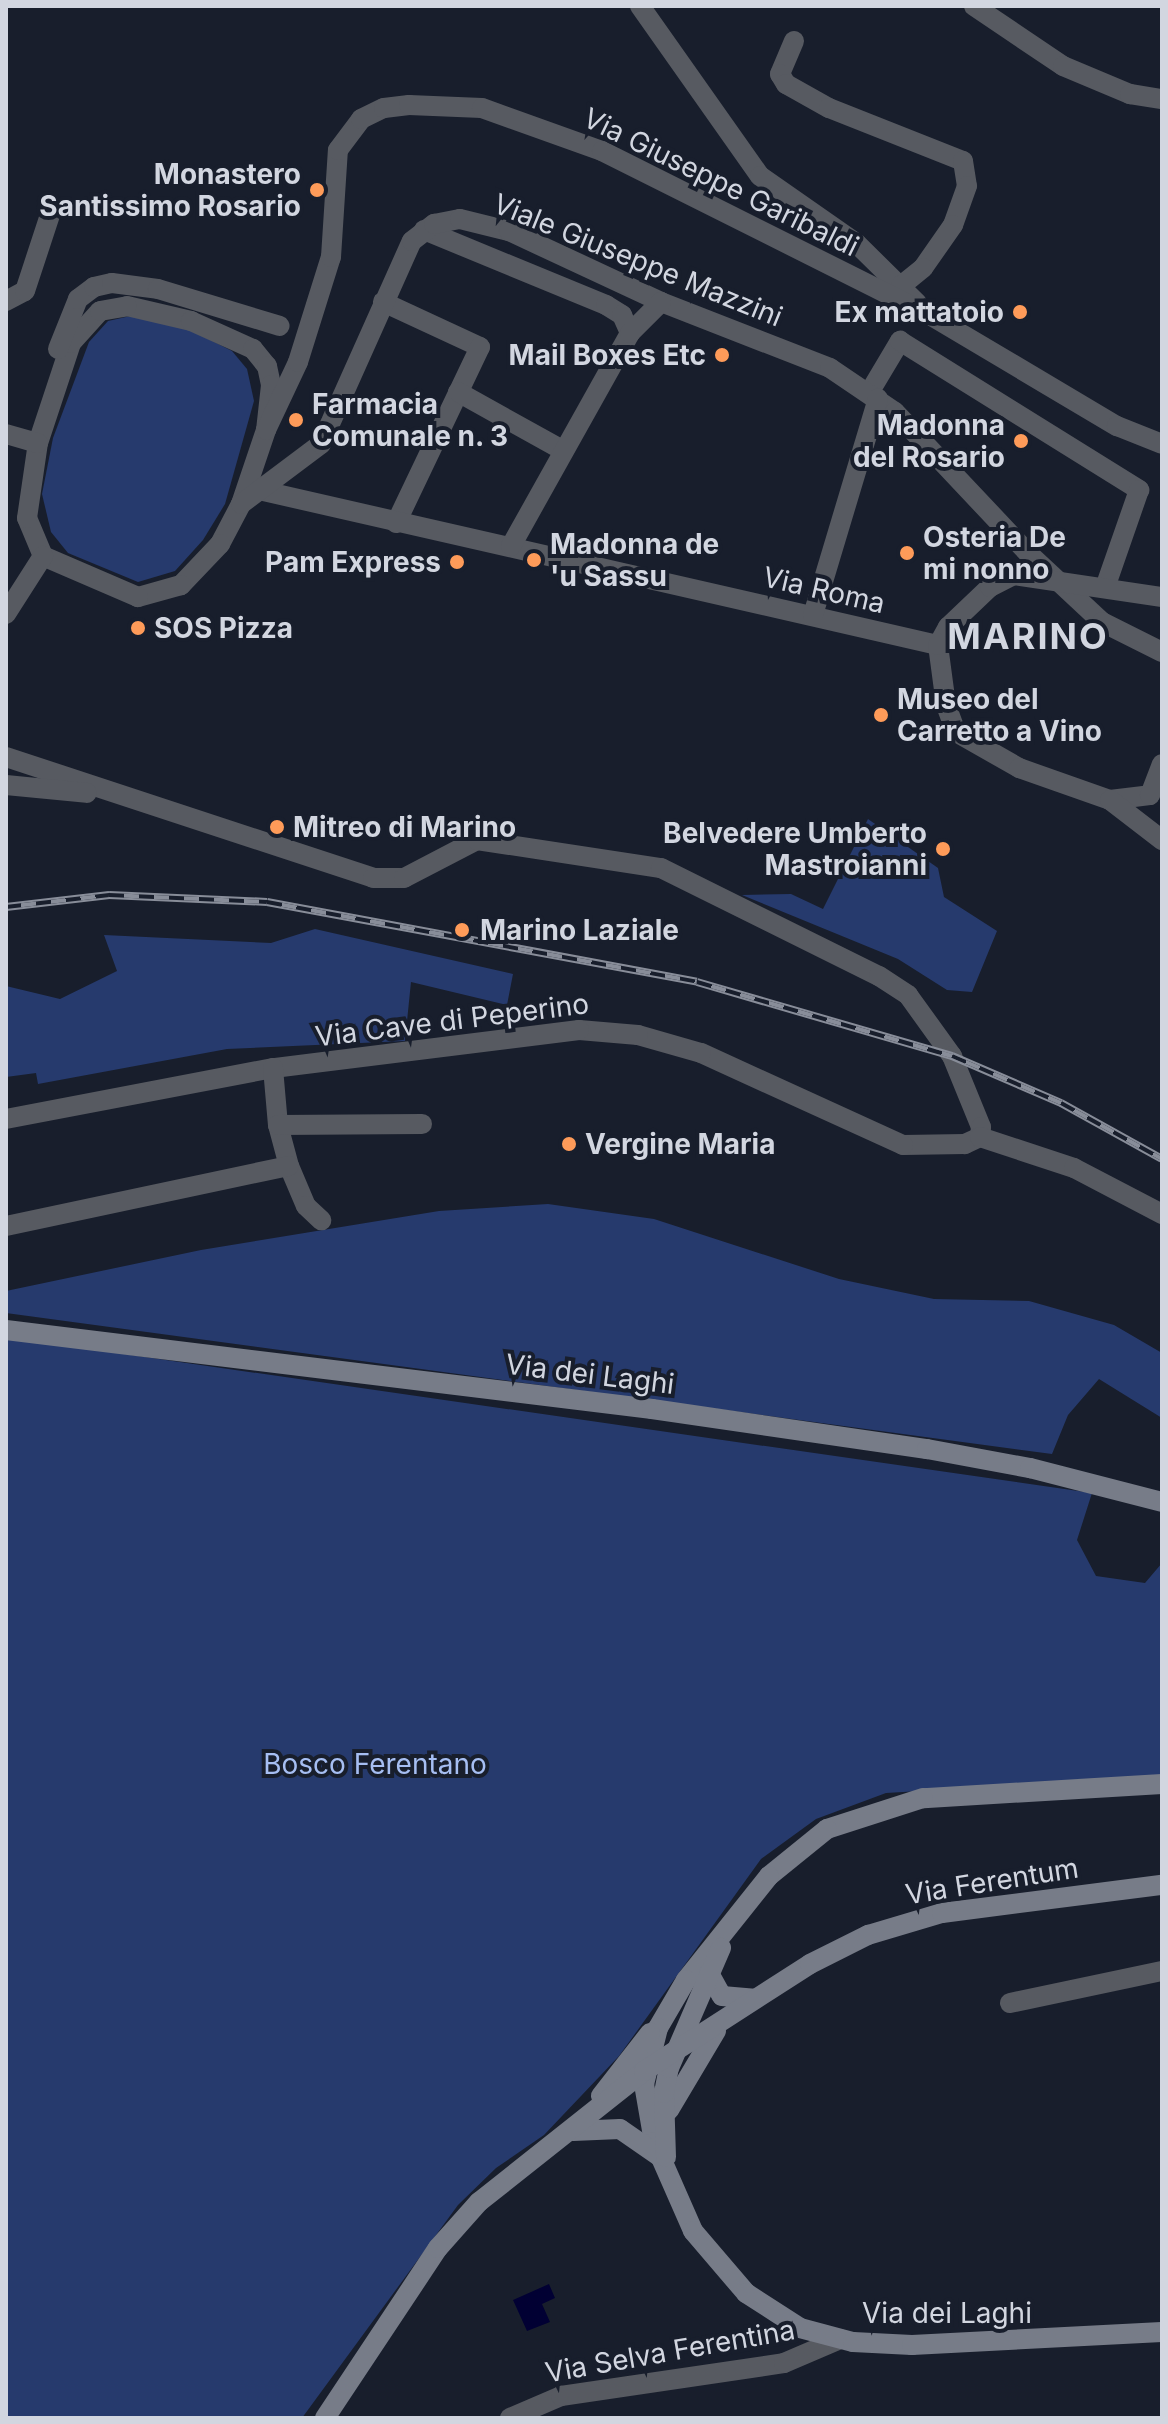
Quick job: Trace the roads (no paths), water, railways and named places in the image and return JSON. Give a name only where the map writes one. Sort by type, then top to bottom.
[{"type":"main road","name":"Via dei Laghi","points":[[6,1330],[652,1409],[927,1449],[1030,1468],[1162,1502]]},
{"type":"main road","name":"Via dei Laghi","points":[[1162,1784],[972,1794],[890,1805],[835,1825],[802,1846],[739,1911],[664,2013],[644,2071],[646,2112],[663,2165],[693,2231],[736,2283],[791,2324],[840,2339],[979,2345],[1162,2332]]},
{"type":"main road","name":"Via Ferentum","points":[[569,2132],[644,2071],[838,1949],[912,1920],[1010,1902],[1162,1885]]},
{"type":"main road","name":"Via dei Laghi","points":[[663,2165],[664,2093],[673,2052],[739,1911]]},
{"type":"main road","points":[[709,1973],[717,1992],[729,2000],[758,1998]]},
{"type":"main road","points":[[325,2418],[457,2224],[519,2167],[569,2132],[664,2013]]},
{"type":"main road","points":[[665,2125],[678,2088],[723,2021]]},
{"type":"main road","points":[[569,2132],[595,2126],[620,2129],[663,2165]]},
{"type":"street","points":[[640,6],[760,176],[856,243],[928,314]]},
{"type":"street","points":[[974,6],[1063,66],[1130,94],[1162,99]]},
{"type":"street","points":[[794,41],[780,74],[786,84],[829,108],[963,161],[967,186],[953,225],[923,268],[901,286]]},
{"type":"street","name":"Via Giuseppe Garibaldi","points":[[266,430],[298,362],[331,257],[338,150],[361,119],[396,105],[482,108],[592,146],[928,314],[1117,426],[1162,444]]},
{"type":"street","points":[[6,301],[25,291],[53,206]]},
{"type":"street","name":"Viale Giuseppe Mazzini","points":[[424,230],[460,219],[509,231],[661,302],[830,368],[874,396],[1053,578],[1102,622],[1162,652]]},
{"type":"street","points":[[241,504],[321,444],[412,241],[424,230]]},
{"type":"street","name":"Viale Giuseppe Mazzini","points":[[424,230],[606,305],[622,315],[630,333]]},
{"type":"street","points":[[33,442],[58,374],[80,328],[100,311],[119,306],[191,321],[253,349],[270,374],[266,430],[241,504],[220,544],[194,576],[160,595],[120,593],[43,556],[27,518],[33,442],[71,310],[94,287],[148,287],[280,326]]},
{"type":"street","points":[[383,302],[480,347],[396,523]]},
{"type":"street","points":[[511,546],[630,333],[661,302]]},
{"type":"street","points":[[813,615],[874,396],[900,341],[1139,490],[1106,585]]},
{"type":"street","points":[[458,392],[564,451]]},
{"type":"street","points":[[6,434],[33,442]]},
{"type":"street","points":[[252,465],[269,473],[287,472]]},
{"type":"street","name":"Via Roma","points":[[259,490],[938,645]]},
{"type":"street","points":[[1014,575],[1028,553]]},
{"type":"street","points":[[6,614],[43,556]]},
{"type":"street","points":[[1162,597],[1106,585],[1014,575],[990,587],[948,627],[938,645],[948,716],[956,732],[1019,768],[1110,800],[1162,840]]},
{"type":"street","points":[[6,757],[389,880],[420,871],[477,840],[661,868],[879,976],[908,995],[952,1056],[978,1113],[980,1137]]},
{"type":"street","points":[[1110,800],[1156,796],[1162,764]]},
{"type":"street","points":[[6,785],[84,794],[98,788]]},
{"type":"street","name":"Via Cave di Peperino","points":[[6,1119],[273,1068],[452,1049],[557,1031],[607,1031],[671,1043],[728,1063],[903,1145],[958,1145],[980,1137],[1074,1168],[1162,1214]]},
{"type":"street","points":[[273,1068],[278,1125],[289,1166],[306,1206],[321,1220]]},
{"type":"street","points":[[278,1125],[422,1124]]},
{"type":"street","points":[[6,1226],[289,1166]]},
{"type":"street","points":[[1010,2003],[1162,1971]]},
{"type":"street","name":"Via Selva Ferentina","points":[[510,2418],[561,2396],[784,2363],[840,2339]]},
{"type":"railway","points":[[6,907],[109,895],[267,902],[697,982],[952,1056],[1061,1103],[1162,1159]]},
{"type":"place","name":"Monastero Santissimo Rosario","points":[[317,190]]},
{"type":"place","name":"Ex mattatoio","points":[[1020,312]]},
{"type":"place","name":"Mail Boxes Etc","points":[[722,355]]},
{"type":"place","name":"Farmacia Comunale n. 3","points":[[296,420]]},
{"type":"place","name":"Madonna del Rosario","points":[[1021,441]]},
{"type":"place","name":"Osteria De mi nonno","points":[[907,553]]},
{"type":"place","name":"Madonna de 'u Sassu","points":[[534,560]]},
{"type":"place","name":"Pam Express","points":[[457,562]]},
{"type":"place","name":"SOS Pizza","points":[[138,628]]},
{"type":"place","name":"Museo del Carretto a Vino","points":[[881,715]]},
{"type":"place","name":"Mitreo di Marino","points":[[277,827]]},
{"type":"place","name":"Belvedere Umberto Mastroianni","points":[[943,849]]},
{"type":"place","name":"Marino Laziale","points":[[462,930]]},
{"type":"place","name":"Vergine Maria","points":[[569,1144]]},
{"type":"district","name":"MARINO","points":[[1028,637]]},
{"type":"park label","name":"Bosco Ferentano","points":[[375,1764]]}]
